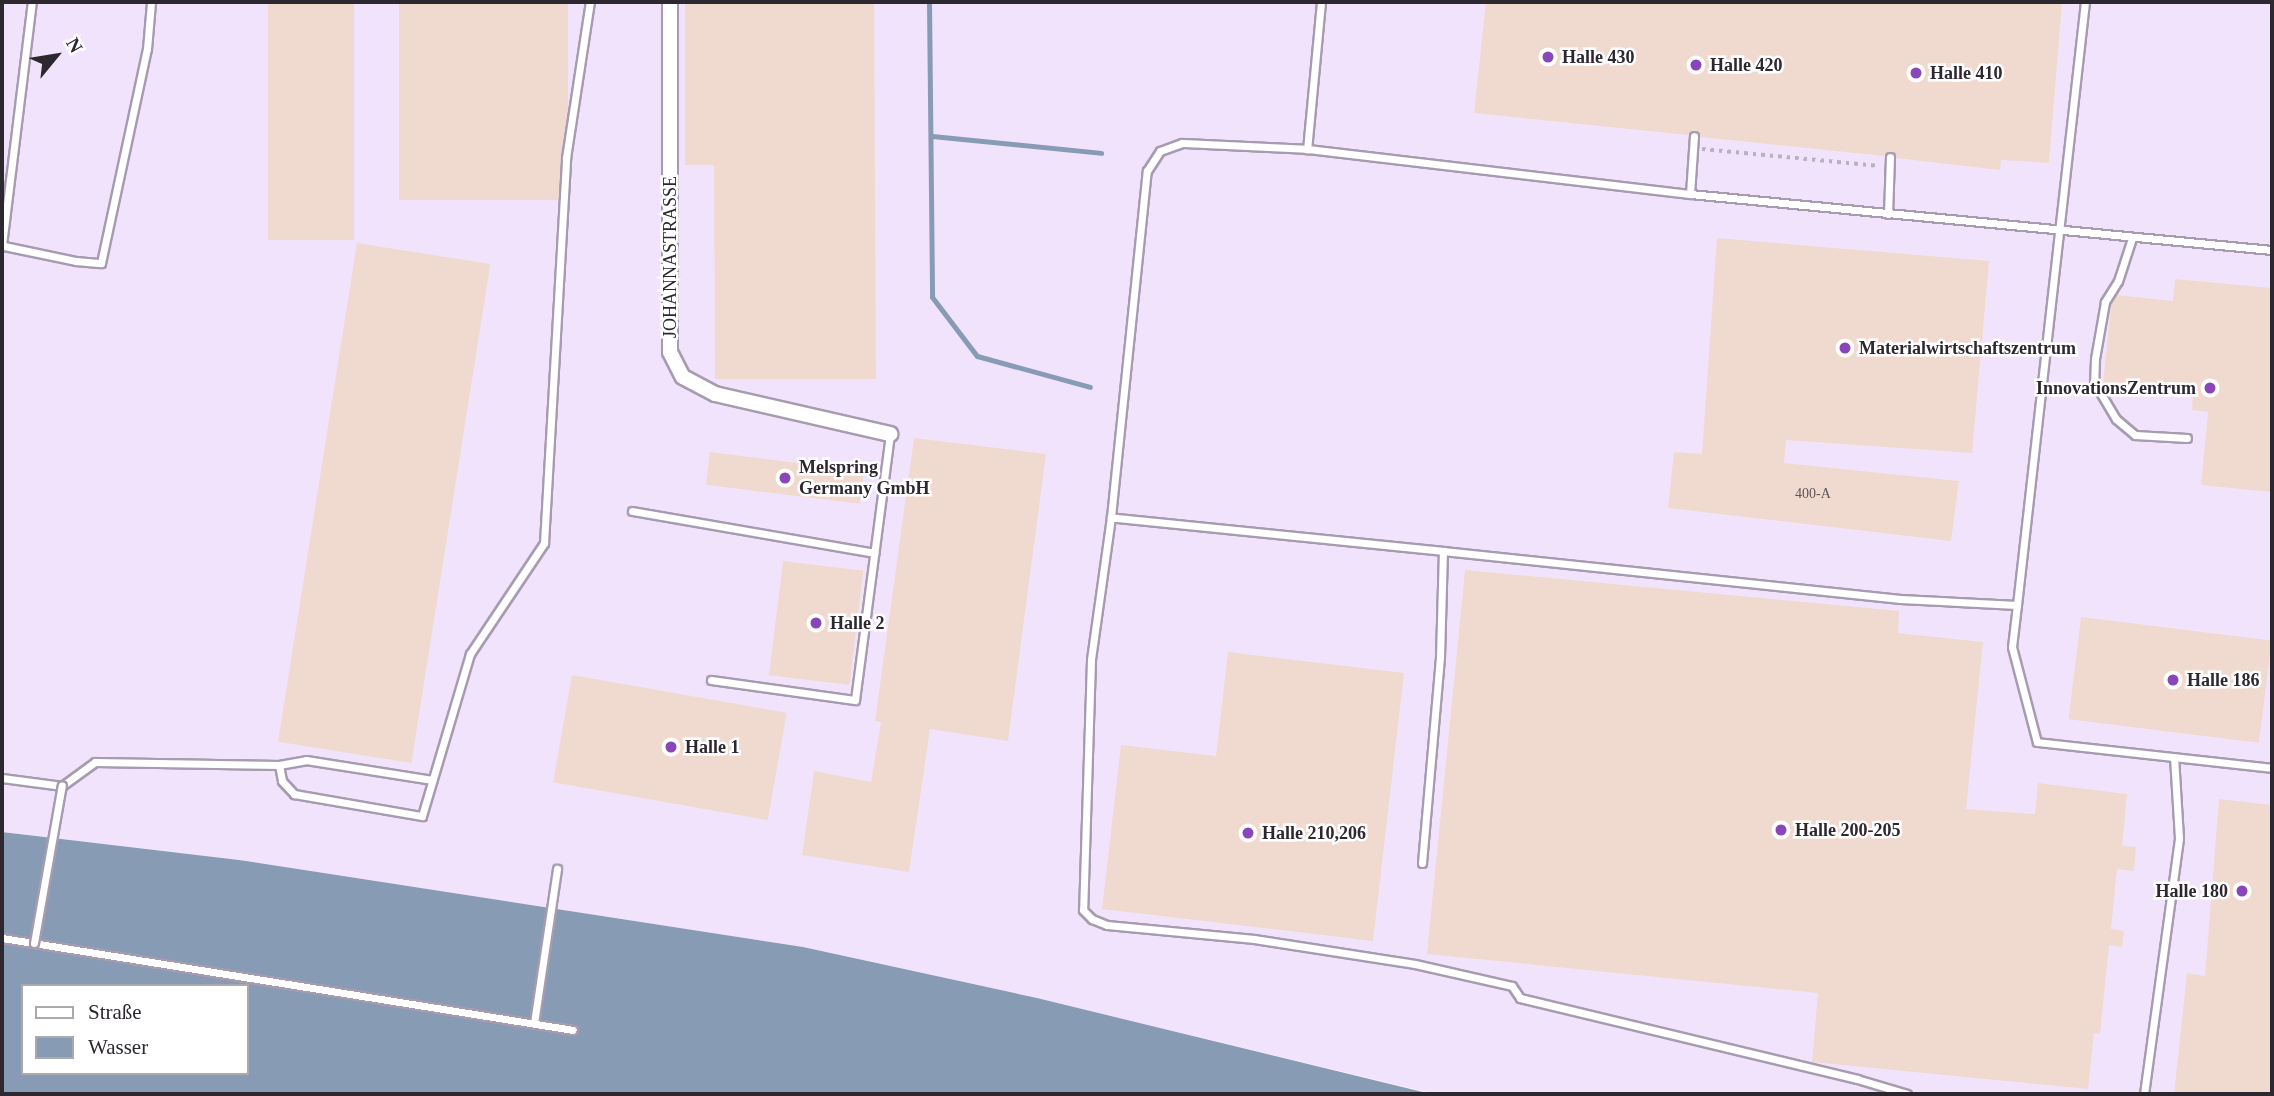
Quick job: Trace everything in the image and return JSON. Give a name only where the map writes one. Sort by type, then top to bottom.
[{"type":"street","name":"JOHANNASTRASSE","points":[[670,2],[670,352],[683,377],[715,394],[890,433]]},
{"type":"lane","points":[[32,2],[3,245],[76,261],[101,262],[146,49],[151,2]]},
{"type":"lane","points":[[279,765],[282,781],[294,794],[422,816],[470,654],[544,542],[566,158],[590,2]]},
{"type":"lane","points":[[1307,149],[1321,2]]},
{"type":"lane","points":[[2085,2],[2012,647],[2037,742],[2272,768]]},
{"type":"lane","points":[[1690,194],[1694,136]]},
{"type":"lane","points":[[1907,1094],[1857,1079],[1520,998],[1512,986],[1415,964],[1254,939],[1107,925],[1092,919],[1083,910],[1091,660],[1111,517],[1147,171],[1160,151],[1182,143],[1307,149],[1690,194],[2272,250]]},
{"type":"lane","points":[[1888,214],[1890,157]]},
{"type":"lane","points":[[2132,238],[2118,281],[2105,302],[2095,359],[2094,382],[2116,419],[2135,435],[2188,438]]},
{"type":"lane","points":[[711,680],[855,700],[890,433]]},
{"type":"lane","points":[[632,511],[874,552]]},
{"type":"lane","points":[[1111,517],[1900,599],[2017,605]]},
{"type":"lane","points":[[1422,863],[1440,657],[1443,551]]},
{"type":"lane","points":[[2144,1094],[2179,838],[2174,757]]},
{"type":"lane","points":[[2,778],[62,785],[95,762],[279,765],[306,760],[432,780]]},
{"type":"lane","points":[[34,943],[62,785]]},
{"type":"lane","points":[[534,1023],[557,869]]},
{"type":"lane","points":[[2,938],[573,1030]]},
{"type":"path","points":[[1693,148],[1889,167]]},
{"type":"shaded area","points":[[2,2],[2272,2],[2272,1094],[1435,1094],[1037,998],[803,947],[239,860],[2,832]]},
{"type":"water","points":[[2,832],[239,860],[803,947],[1037,998],[1431,1094],[2,1094]]},
{"type":"building","points":[[268,2],[354,2],[354,240],[268,240]]},
{"type":"building","points":[[399,2],[568,2],[568,200],[399,200]]},
{"type":"building","points":[[685,2],[874,2],[876,379],[715,379],[714,165],[685,165]]},
{"type":"building","points":[[1486,2],[2062,2],[2049,163],[2001,160],[2000,170],[1896,158],[1891,151],[1884,156],[1700,137],[1695,130],[1688,135],[1474,113]]},
{"type":"building","name":"Materialwirtschaftszentrum","points":[[1717,238],[1989,261],[1972,453],[1786,440],[1784,463],[1959,481],[1951,541],[1668,508],[1674,452],[1702,454]]},
{"type":"building","points":[[357,243],[490,264],[411,763],[278,742]]},
{"type":"building","name":"InnovationsZentrum","points":[[2175,279],[2272,288],[2272,492],[2201,485],[2208,412],[2192,410],[2193,393],[2103,384],[2111,305],[2116,295],[2173,301]]},
{"type":"building","points":[[914,438],[1046,454],[1008,741],[930,729],[909,872],[802,855],[814,771],[871,782],[881,722],[875,721]]},
{"type":"building","name":"Melspring Germany GmbH","points":[[710,452],[864,471],[860,504],[706,485]]},
{"type":"building","name":"Halle 2","points":[[783,561],[863,571],[849,685],[769,675]]},
{"type":"building","name":"Halle 200-205","points":[[1465,570],[1899,611],[1898,633],[1983,642],[1966,809],[2035,814],[2038,783],[2127,794],[2122,846],[2136,847],[2134,871],[2117,869],[2111,929],[2124,931],[2122,947],[2109,945],[2100,1034],[2094,1033],[2088,1089],[1812,1062],[1818,993],[1427,954]]},
{"type":"building","name":"Halle 186","points":[[2081,617],[2272,640],[2259,743],[2068,719]]},
{"type":"building","name":"Halle 210,206","points":[[1228,652],[1404,673],[1373,941],[1102,909],[1121,745],[1216,756]]},
{"type":"building","name":"Halle 1","points":[[572,675],[787,713],[768,820],[553,782]]},
{"type":"building","points":[[2219,799],[2272,805],[2272,1094],[2174,1094],[2187,973],[2205,976]]},
{"type":"waterway","points":[[929,2],[932,297],[977,356],[1090,387]]},
{"type":"waterway","points":[[932,136],[1101,153]]},
{"type":"place","name":"Halle 430","points":[[1548,57]]},
{"type":"place","name":"Halle 420","points":[[1696,65]]},
{"type":"place","name":"Halle 410","points":[[1916,73]]},
{"type":"place","name":"Materialwirtschaftszentrum","points":[[1845,348]]},
{"type":"place","name":"InnovationsZentrum","points":[[2210,388]]},
{"type":"place","name":"Melspring Germany GmbH","points":[[785,478]]},
{"type":"place","name":"Halle 2","points":[[816,623]]},
{"type":"place","name":"Halle 186","points":[[2173,680]]},
{"type":"place","name":"Halle 1","points":[[671,747]]},
{"type":"place","name":"Halle 200-205","points":[[1781,830]]},
{"type":"place","name":"Halle 210,206","points":[[1248,833]]},
{"type":"place","name":"Halle 180","points":[[2242,891]]}]
